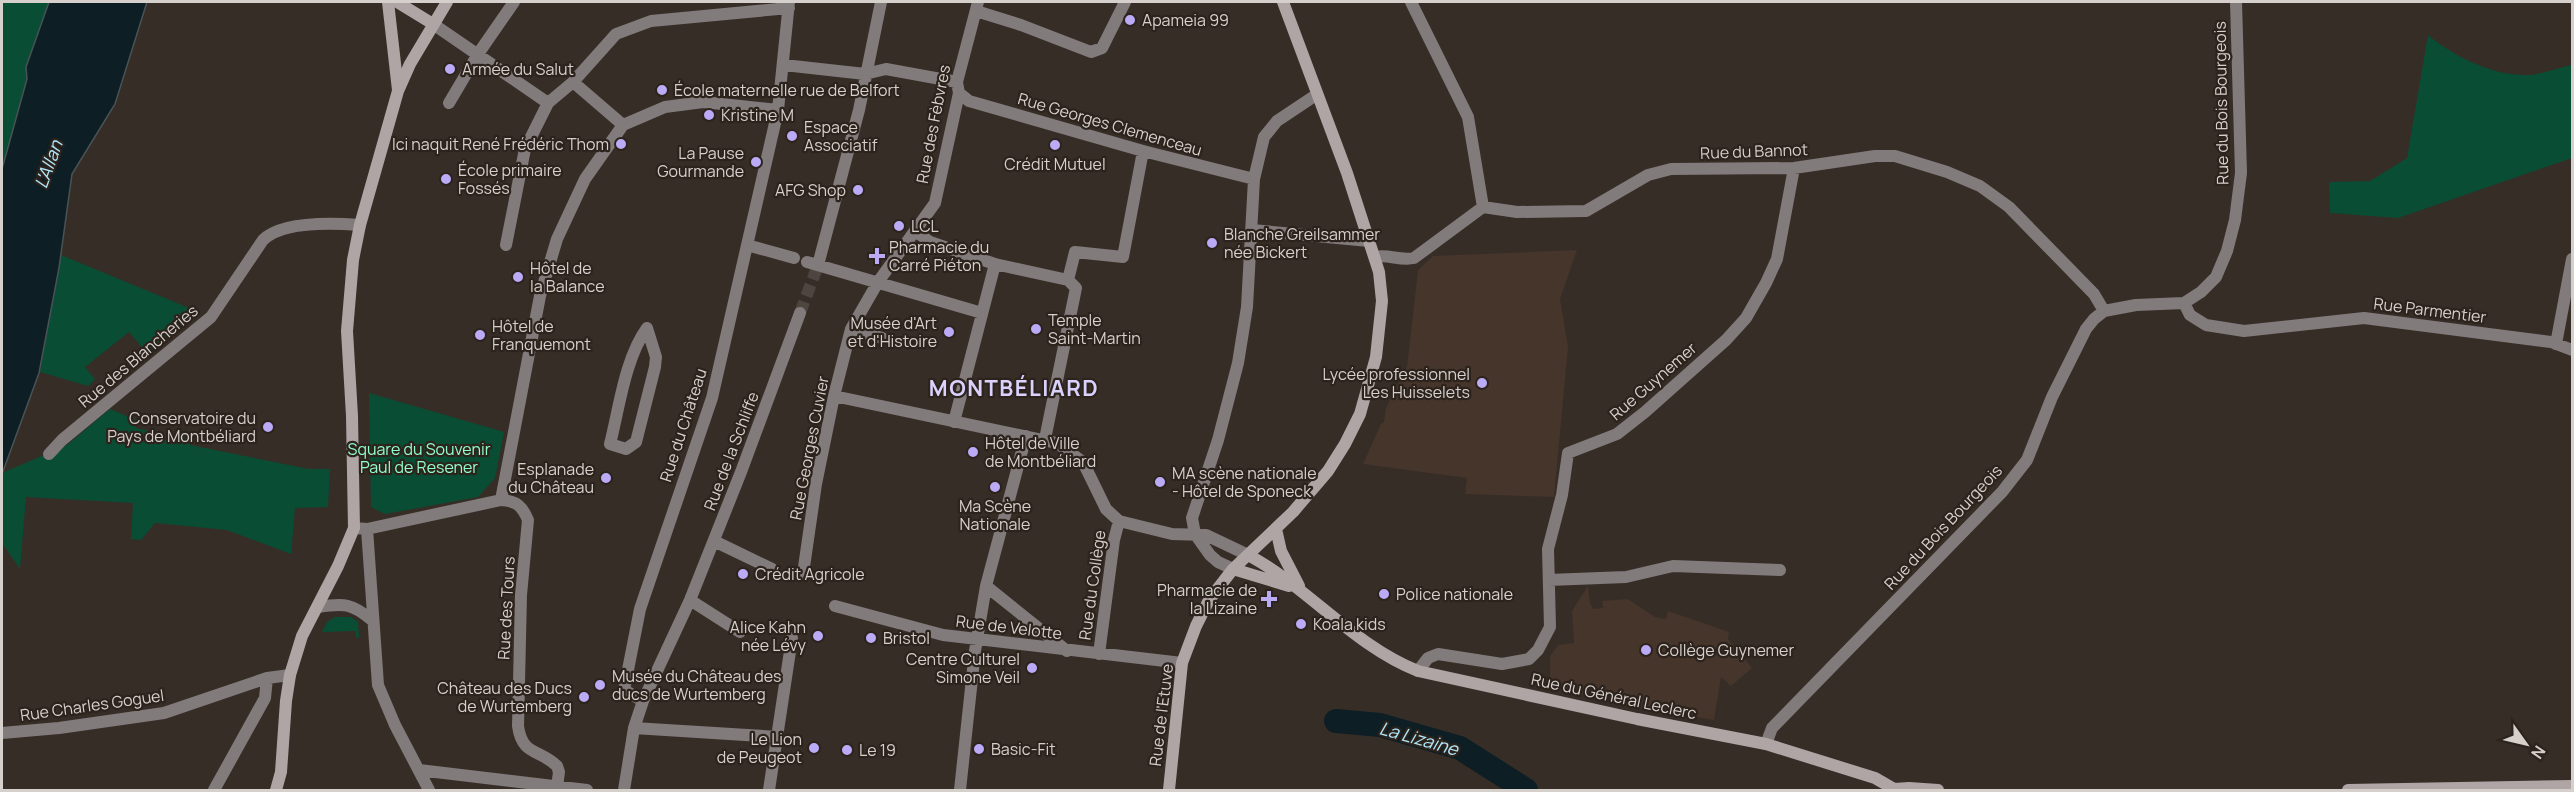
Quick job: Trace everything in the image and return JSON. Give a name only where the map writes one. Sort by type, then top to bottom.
[{"type":"main road","points":[[388,2],[398,91]]},
{"type":"main road","points":[[397,2],[433,24]]},
{"type":"main road","points":[[276,790],[281,772],[290,675],[302,636],[318,607],[354,528],[352,426],[346,332],[353,260],[360,225],[398,91],[410,64],[447,2]]},
{"type":"main road","name":"Rue de l'Etuve","points":[[1168,790],[1182,663],[1196,626],[1209,600],[1233,569],[1312,492],[1328,471],[1360,414],[1378,346],[1382,301],[1375,257],[1347,173],[1283,2]]},
{"type":"main road","name":"Rue du Général Leclerc","points":[[1276,529],[1281,550],[1301,590]]},
{"type":"main road","name":"Rue du Général Leclerc","points":[[1248,555],[1301,590],[1378,649],[1399,663],[1418,670],[1637,719],[1766,744],[1864,775],[1893,790],[1909,788],[1938,790]]},
{"type":"main road","name":"Rue du Général Leclerc","points":[[1233,569],[1301,590]]},
{"type":"main road","points":[[2348,790],[2572,786]]},
{"type":"street","points":[[449,103],[478,54],[514,2]]},
{"type":"street","points":[[881,2],[864,75],[859,110],[813,263],[982,313]]},
{"type":"street","points":[[977,6],[1091,52],[1102,48],[1125,2]]},
{"type":"street","points":[[1375,257],[1384,255],[1406,260],[1430,248],[1483,207],[1468,117],[1411,2]]},
{"type":"street","name":"Rue du Bois Bourgeois","points":[[2184,303],[2201,292],[2216,277],[2227,251],[2235,220],[2241,173],[2236,2]]},
{"type":"street","points":[[506,245],[525,149],[548,103],[573,82],[616,34],[651,21],[789,4]]},
{"type":"street","name":"Rue du Château","points":[[643,701],[624,690],[640,609],[712,398],[778,110],[789,4]]},
{"type":"street","name":"Rue des Fèbvres","points":[[851,329],[878,282],[934,203],[977,6]]},
{"type":"street","points":[[433,24],[548,103]]},
{"type":"street","name":"Rue Georges Clemenceau","points":[[784,65],[864,75],[886,69],[958,88],[969,101],[1143,151],[1254,179]]},
{"type":"street","points":[[573,82],[623,125]]},
{"type":"street","points":[[1195,534],[1192,518],[1218,440],[1238,363],[1247,307],[1254,179],[1264,136],[1278,121],[1316,95]]},
{"type":"street","points":[[354,528],[367,529],[501,500],[539,299],[556,239],[585,179],[623,125],[665,107],[686,103],[703,102],[778,110]]},
{"type":"street","points":[[1068,280],[1075,252],[1123,257],[1130,231],[1133,199],[1143,151]]},
{"type":"street","name":"Rue du Bannot","points":[[1483,207],[1517,212],[1586,211],[1648,175],[1671,169],[1794,168],[1875,156],[1896,156],[1947,172],[1980,186],[2009,207],[2094,294],[2104,310]]},
{"type":"street","name":"Rue Guynemer","points":[[1418,670],[1428,658],[1438,654],[1502,664],[1529,659],[1538,650],[1550,627],[1548,549],[1562,495],[1568,453],[1617,434],[1726,340],[1746,318],[1777,259],[1794,168]]},
{"type":"street","name":"Rue des Blancheries","points":[[49,454],[62,440],[211,317],[270,232],[318,224],[360,225]]},
{"type":"street","points":[[1252,230],[1369,241]]},
{"type":"street","points":[[915,231],[930,242],[995,264],[1068,280],[1076,288],[1045,439]]},
{"type":"street","points":[[747,245],[794,258]]},
{"type":"street","points":[[2556,344],[2572,259]]},
{"type":"street","points":[[954,422],[995,264]]},
{"type":"street","points":[[2104,310],[2136,305],[2184,303]]},
{"type":"street","name":"Rue Parmentier","points":[[2184,303],[2190,315],[2206,325],[2244,331],[2364,318],[2556,344],[2572,350]]},
{"type":"street","name":"Rue du Bois Bourgeois","points":[[1766,744],[1772,728],[2002,492],[2021,468],[2027,460],[2052,397],[2086,329],[2104,310]]},
{"type":"street","name":"Rue de la Schliffe","points":[[624,790],[634,728],[643,701],[690,600],[714,541],[800,313]]},
{"type":"street","points":[[647,328],[656,357],[655,367],[636,442],[626,449],[610,444],[633,356],[647,328]]},
{"type":"street","points":[[851,329],[882,338]]},
{"type":"street","name":"Rue Georges Cuvier","points":[[803,574],[816,484],[834,396],[851,329]]},
{"type":"street","points":[[834,396],[1045,439],[1067,449],[1083,462],[1106,509],[1119,521]]},
{"type":"street","points":[[960,790],[986,586],[1026,436]]},
{"type":"street","name":"Rue des Tours","points":[[501,500],[512,501],[519,505],[528,520],[521,595],[519,737],[524,746],[557,766],[559,772],[557,787]]},
{"type":"street","name":"Rue du Général Leclerc","points":[[1119,521],[1172,534],[1215,537],[1248,555]]},
{"type":"street","name":"Rue du Collège","points":[[1099,654],[1114,540],[1119,521]]},
{"type":"street","points":[[367,529],[378,685],[429,790]]},
{"type":"street","name":"Rue du Général Leclerc","points":[[1195,534],[1210,555],[1218,562],[1233,569]]},
{"type":"street","points":[[714,541],[772,569]]},
{"type":"street","points":[[1549,580],[1626,577],[1673,566],[1780,570]]},
{"type":"street","points":[[986,586],[1067,651]]},
{"type":"street","points":[[690,600],[740,632]]},
{"type":"street","points":[[318,607],[346,604],[359,609],[373,621]]},
{"type":"street","name":"Rue de Velotte","points":[[835,606],[943,635],[978,641],[1182,663]]},
{"type":"street","points":[[769,790],[772,736],[792,638]]},
{"type":"street","name":"Rue Charles Goguel","points":[[2,733],[59,728],[164,713],[267,678],[290,675]]},
{"type":"street","points":[[214,790],[265,698],[267,678]]},
{"type":"street","points":[[634,728],[772,736]]},
{"type":"street","points":[[419,770],[587,790]]},
{"type":"shaded area","name":"Lycée professionnel Les Huisselets","points":[[1577,250],[1560,299],[1568,347],[1554,497],[1465,494],[1467,478],[1363,464],[1384,422],[1386,408],[1407,367],[1418,270],[1433,256]]},
{"type":"shaded area","name":"Collège Guynemer","points":[[1588,586],[1593,609],[1603,608],[1602,601],[1628,599],[1655,617],[1666,619],[1668,611],[1729,632],[1728,639],[1752,668],[1731,686],[1721,677],[1714,720],[1612,703],[1612,696],[1588,693],[1587,696],[1550,685],[1550,656],[1558,645],[1574,643],[1572,611]]},
{"type":"green space","points":[[2,2],[49,2],[26,67],[27,79],[2,169]]},
{"type":"green space","points":[[2428,35],[2448,50],[2472,62],[2509,74],[2534,74],[2572,65],[2572,158],[2398,218],[2330,213],[2329,182],[2370,181],[2407,158]]},
{"type":"green space","points":[[61,255],[189,308],[183,325],[148,354],[129,332],[85,367],[95,379],[88,386],[40,372]]},
{"type":"green space","name":"Square du Souvenir Paul de Resener","points":[[369,393],[504,432],[495,478],[478,497],[385,514],[371,507]]},
{"type":"green space","points":[[110,409],[136,420],[136,428],[179,438],[181,431],[193,432],[190,445],[309,469],[330,469],[328,507],[295,508],[291,554],[227,530],[155,523],[141,540],[131,539],[133,503],[26,497],[20,569],[2,543],[2,473],[67,445]]},
{"type":"green space","points":[[335,617],[351,617],[358,622],[359,637],[356,638],[355,631],[322,632],[327,622]]},
{"type":"water","name":"L'Allan","points":[[49,2],[147,2],[115,104],[72,174],[59,268],[39,373],[2,474],[2,169],[27,79],[26,67]]},
{"type":"waterway","name":"La Lizaine","points":[[1336,721],[1380,725],[1460,748],[1526,790]]},
{"type":"tunnel","points":[[800,313],[818,265]]},
{"type":"place","name":"Apameia 99","points":[[1130,20]]},
{"type":"place","name":"Armée du Salut","points":[[450,69]]},
{"type":"place","name":"École maternelle rue de Belfort","points":[[662,90]]},
{"type":"place","name":"Kristine M","points":[[709,115]]},
{"type":"place","name":"Espace Associatif","points":[[792,136]]},
{"type":"place","name":"Ici naquit René Frédéric Thom","points":[[621,144]]},
{"type":"place","name":"Crédit Mutuel","points":[[1055,145]]},
{"type":"place","name":"La Pause Gourmande","points":[[756,162]]},
{"type":"place","name":"École primaire Fossés","points":[[446,179]]},
{"type":"place","name":"AFG Shop","points":[[858,190]]},
{"type":"place","name":"LCL","points":[[899,226]]},
{"type":"place","name":"Blanche Greilsammer née Bickert","points":[[1212,243]]},
{"type":"place","name":"Pharmacie du Carré Piéton","points":[[877,256]]},
{"type":"place","name":"Hôtel de la Balance","points":[[518,277]]},
{"type":"place","name":"Temple Saint-Martin","points":[[1036,329]]},
{"type":"place","name":"Musée d'Art et d'Histoire","points":[[949,332]]},
{"type":"place","name":"Hôtel de Franquemont","points":[[480,335]]},
{"type":"place","name":"Lycée professionnel Les Huisselets","points":[[1482,383]]},
{"type":"place","name":"Conservatoire du Pays de Montbéliard","points":[[268,427]]},
{"type":"place","name":"Hôtel de Ville de Montbéliard","points":[[973,452]]},
{"type":"place","name":"Esplanade du Château","points":[[606,478]]},
{"type":"place","name":"MA scène nationale - Hôtel de Sponeck","points":[[1160,482]]},
{"type":"place","name":"Ma Scène Nationale","points":[[995,487]]},
{"type":"place","name":"Crédit Agricole","points":[[743,574]]},
{"type":"place","name":"Police nationale","points":[[1384,594]]},
{"type":"place","name":"Pharmacie de la Lizaine","points":[[1269,599]]},
{"type":"place","name":"Koala kids","points":[[1301,624]]},
{"type":"place","name":"Alice Kahn née Lévy","points":[[818,636]]},
{"type":"place","name":"Bristol","points":[[871,638]]},
{"type":"place","name":"Collège Guynemer","points":[[1646,650]]},
{"type":"place","name":"Centre Culturel Simone Veil","points":[[1032,668]]},
{"type":"place","name":"Musée du Château des ducs de Wurtemberg","points":[[600,685]]},
{"type":"place","name":"Château des Ducs de Wurtemberg","points":[[584,697]]},
{"type":"place","name":"Le Lion de Peugeot","points":[[814,748]]},
{"type":"place","name":"Basic-Fit","points":[[979,749]]},
{"type":"place","name":"Le 19","points":[[847,750]]},
{"type":"district","name":"MONTBÉLIARD","points":[[1014,388]]}]
